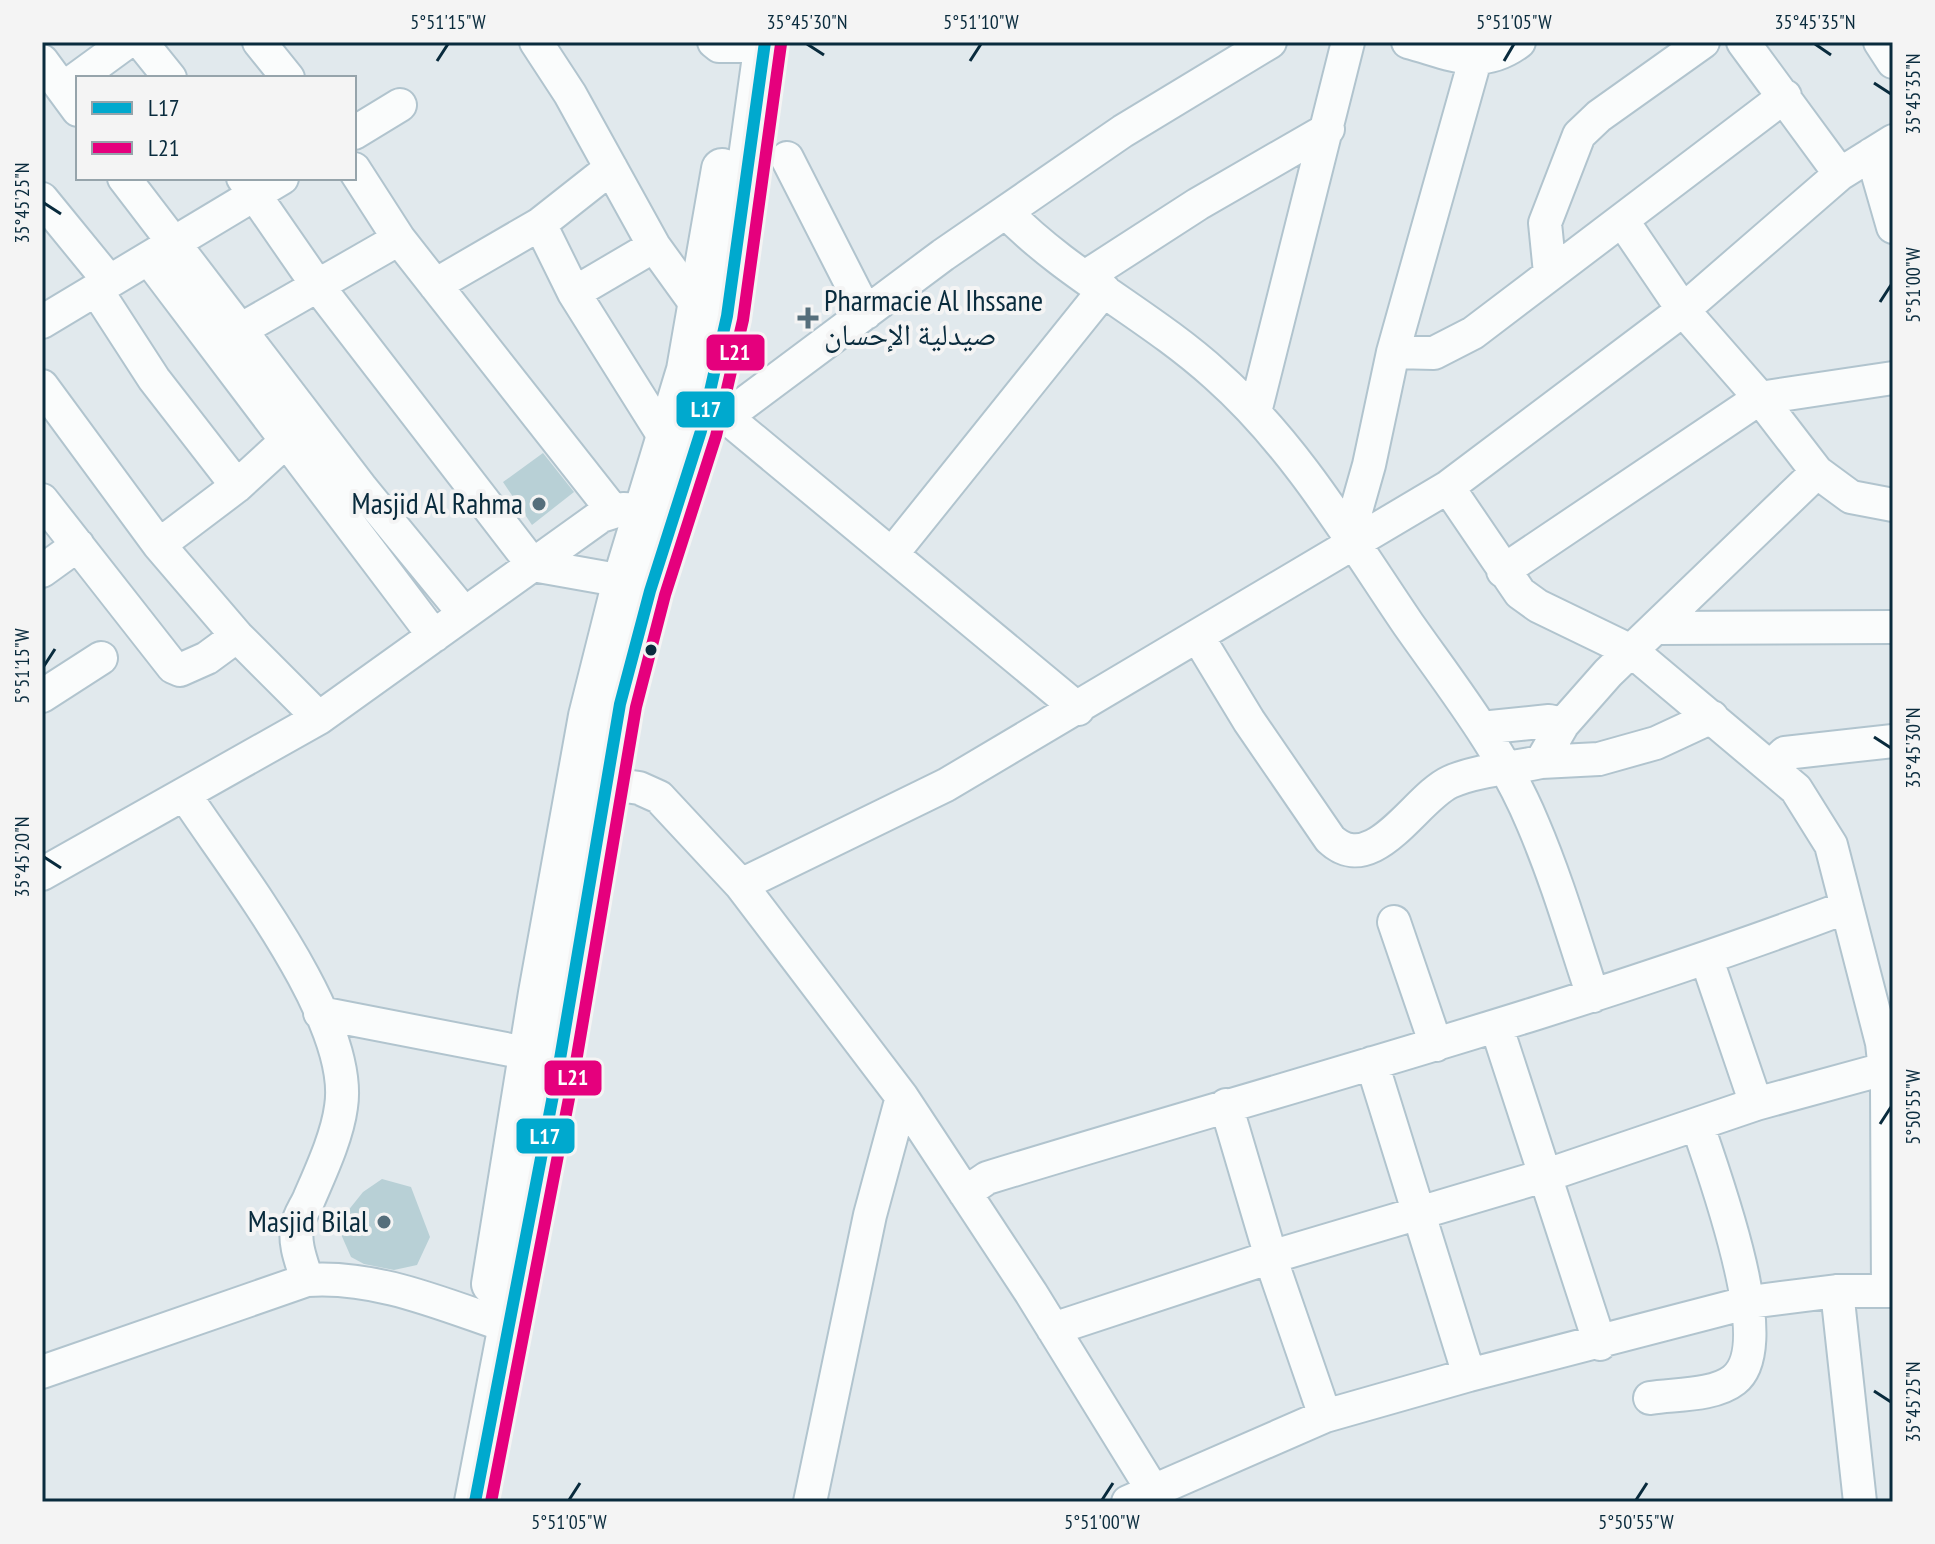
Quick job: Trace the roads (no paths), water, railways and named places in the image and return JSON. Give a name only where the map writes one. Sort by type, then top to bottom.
[{"type":"main road","points":[[697,429],[687,370],[744,43]]},
{"type":"main road","points":[[475,1502],[498,1323],[546,1057],[591,780],[636,586],[644,511],[697,429],[727,316],[744,43]]},
{"type":"main road","points":[[449,1502],[498,1323]]},
{"type":"street","points":[[94,76],[127,42]]},
{"type":"street","points":[[141,42],[168,76]]},
{"type":"street","points":[[259,42],[286,76]]},
{"type":"street","points":[[536,42],[654,246],[698,307]]},
{"type":"street","points":[[697,429],[1123,131],[1270,42]]},
{"type":"street","points":[[1255,412],[1348,42]]},
{"type":"street","points":[[1408,42],[1475,60],[1490,58],[1519,42]]},
{"type":"street","points":[[1550,273],[1545,223],[1579,135],[1599,116],[1703,42]]},
{"type":"street","points":[[1743,42],[1840,174]]},
{"type":"street","points":[[1880,42],[1893,62]]},
{"type":"street","points":[[1352,537],[1393,352],[1475,60]]},
{"type":"street","points":[[42,61],[71,99]]},
{"type":"street","points":[[1393,352],[1434,353],[1473,333],[1785,96]]},
{"type":"street","points":[[356,132],[400,105]]},
{"type":"street","points":[[892,554],[1094,284],[1198,204],[1328,129]]},
{"type":"street","points":[[741,885],[946,785],[1198,637],[1352,537],[1448,487],[1683,310],[1840,174],[1882,148],[1893,227]]},
{"type":"street","points":[[787,158],[866,313]]},
{"type":"street","points":[[435,285],[540,224],[611,168]]},
{"type":"street","points":[[42,874],[319,718],[463,612],[533,565],[644,511],[435,285],[399,239],[356,172]]},
{"type":"street","points":[[125,180],[162,250],[285,442],[434,636]]},
{"type":"street","points":[[42,322],[162,250],[248,187],[274,180]]},
{"type":"street","points":[[248,187],[317,285],[533,565],[636,586]]},
{"type":"street","points":[[42,199],[103,286],[154,379],[237,486]]},
{"type":"street","points":[[1006,212],[1037,244],[1168,335],[1255,412],[1352,537],[1506,769],[1533,823],[1593,996]]},
{"type":"street","points":[[1622,220],[1683,310],[1760,398],[1817,472],[1851,497],[1893,505]]},
{"type":"street","points":[[540,224],[574,293],[697,429],[892,554],[1078,709]]},
{"type":"street","points":[[240,330],[399,239]]},
{"type":"street","points":[[574,293],[654,246]]},
{"type":"street","points":[[162,250],[240,330],[362,489],[463,612]]},
{"type":"street","points":[[1503,571],[1760,398],[1893,378]]},
{"type":"street","points":[[47,401],[159,545],[237,636],[319,718]]},
{"type":"street","points":[[159,545],[237,486],[285,442]]},
{"type":"street","points":[[1541,762],[1563,724],[1608,673],[1817,472]]},
{"type":"street","points":[[591,780],[659,797],[741,885],[806,975],[902,1097],[1053,1329],[1147,1498],[1325,1416],[1469,1375],[1600,1344],[1750,1302],[1837,1291],[1891,1291],[1880,985],[1847,907],[1831,845],[1814,813],[1796,789],[1633,652],[1538,606],[1520,593],[1448,487]]},
{"type":"street","points":[[42,500],[173,667],[180,670],[190,667],[237,636]]},
{"type":"street","points":[[42,571],[78,545]]},
{"type":"street","points":[[1656,628],[1893,627]]},
{"type":"street","points":[[1198,637],[1300,799],[1330,839],[1346,851],[1356,852],[1374,845],[1450,782],[1541,762],[1599,759],[1656,743],[1712,717]]},
{"type":"street","points":[[42,696],[101,658]]},
{"type":"street","points":[[1481,728],[1549,721],[1563,724]]},
{"type":"street","points":[[1770,767],[1785,753],[1893,741]]},
{"type":"street","points":[[185,795],[285,945],[338,1056],[342,1081],[341,1107],[333,1136],[297,1225],[297,1244],[307,1280]]},
{"type":"street","points":[[965,1193],[987,1178],[1226,1105],[1497,1028],[1707,960],[1847,907]]},
{"type":"street","points":[[1394,922],[1436,1045]]},
{"type":"street","points":[[1707,960],[1756,1104]]},
{"type":"street","points":[[320,1013],[546,1057]]},
{"type":"street","points":[[1497,1028],[1600,1344]]},
{"type":"street","points":[[1372,1063],[1469,1375]]},
{"type":"street","points":[[1053,1329],[1271,1257],[1547,1175],[1756,1104],[1884,1069]]},
{"type":"street","points":[[810,1502],[870,1215],[902,1097]]},
{"type":"street","points":[[1226,1105],[1271,1257],[1325,1416]]},
{"type":"street","points":[[1650,1398],[1724,1387],[1736,1379],[1744,1366],[1750,1302],[1698,1126]]},
{"type":"street","points":[[42,1372],[307,1280],[342,1278],[398,1290],[498,1323]]},
{"type":"street","points":[[1837,1291],[1860,1502]]},
{"type":"place","name":"Pharmacie Al Ihssane صيدلية الإحسان","points":[[808,318]]},
{"type":"place","name":"Masjid Al Rahma","points":[[539,504]]},
{"type":"place","name":"Masjid Bilal","points":[[384,1222]]}]
